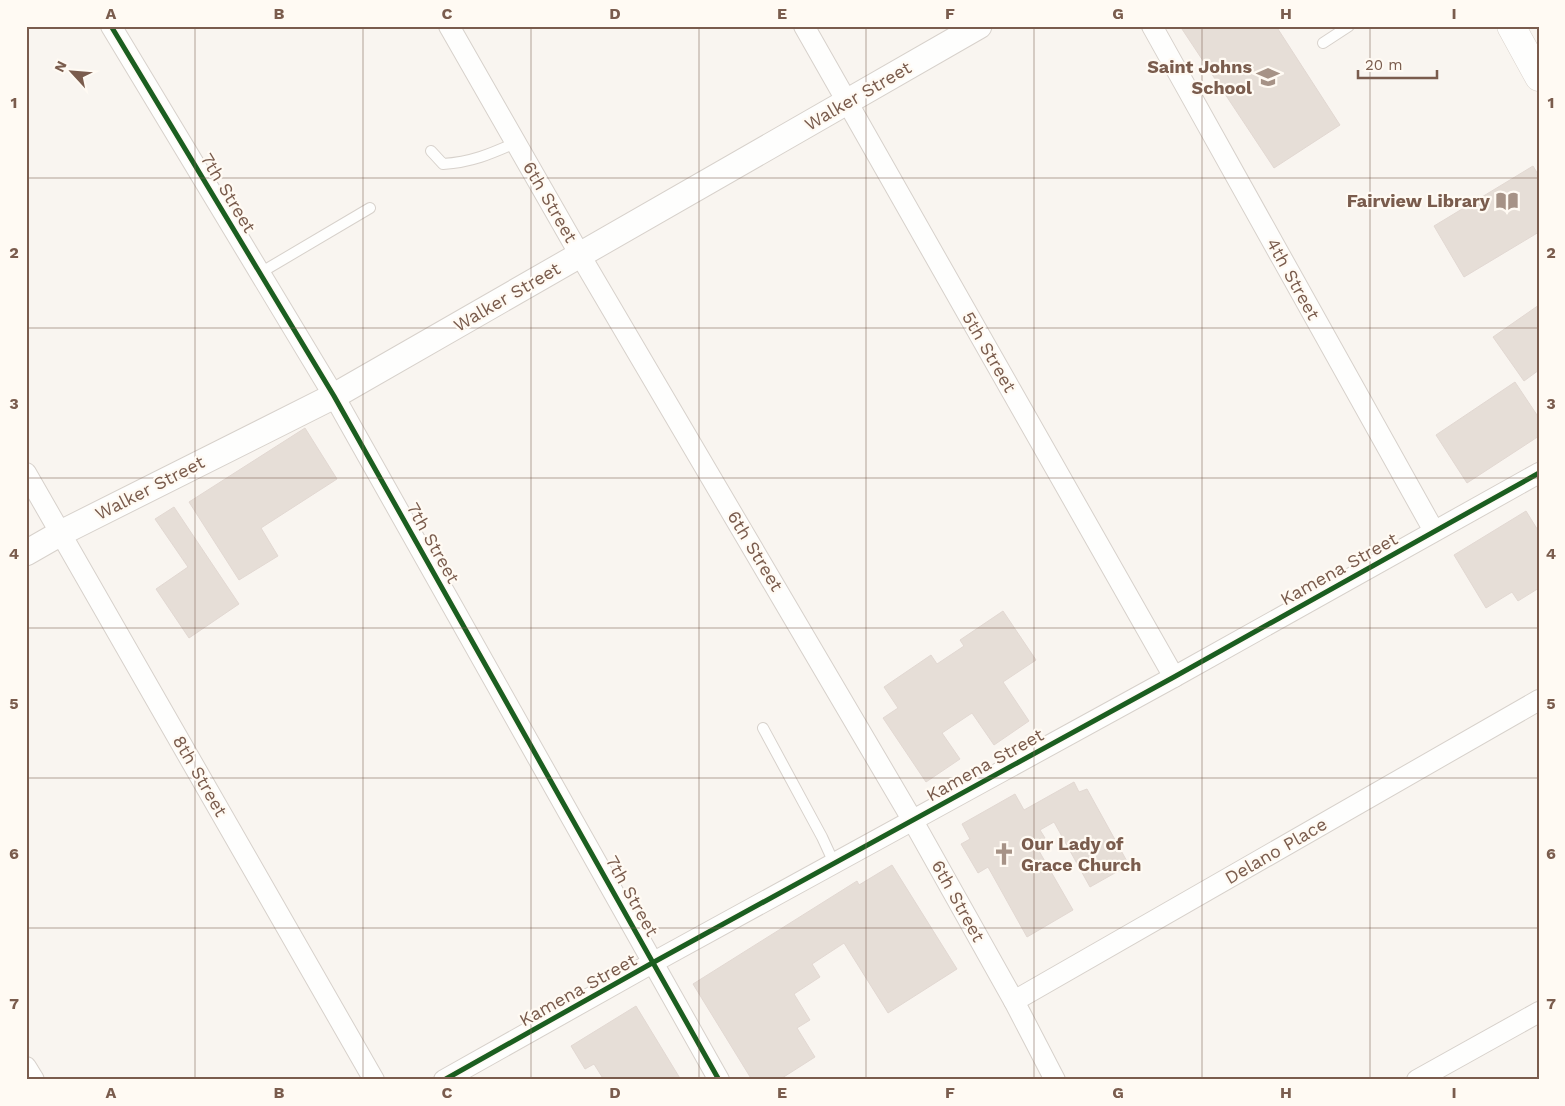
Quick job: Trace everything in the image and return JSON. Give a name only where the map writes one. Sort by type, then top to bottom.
[{"type":"main road","points":[[1511,26],[1539,77]]},
{"type":"street","name":"7th Street","points":[[112,26],[334,396],[719,1080]]},
{"type":"street","name":"6th Street","points":[[449,26],[580,255],[913,821],[1014,1001],[1055,1080]]},
{"type":"street","name":"5th Street","points":[[804,26],[1174,677]]},
{"type":"street","name":"Walker Street","points":[[26,553],[61,533],[334,396],[979,26]]},
{"type":"street","name":"4th Street","points":[[1152,26],[1434,531]]},
{"type":"street","name":"8th Street","points":[[26,473],[374,1080]]},
{"type":"street","name":"Kamena Street","points":[[444,1080],[1539,473]]},
{"type":"street","name":"Delano Place","points":[[1014,1001],[1539,700]]},
{"type":"street","points":[[1417,1080],[1539,1012]]},
{"type":"street","points":[[26,1067],[34,1080]]},
{"type":"lane","points":[[1322,43],[1349,26]]},
{"type":"lane","points":[[431,151],[443,164],[466,162],[515,143]]},
{"type":"lane","points":[[260,273],[370,208]]},
{"type":"lane","points":[[763,728],[834,863]]},
{"type":"building","points":[[1180,26],[1276,26],[1340,125],[1274,168]]},
{"type":"building","name":"Fairview Library","points":[[1533,166],[1539,176],[1539,232],[1464,277],[1434,226]]},
{"type":"building","points":[[1539,305],[1539,370],[1524,381],[1493,337]]},
{"type":"building","points":[[1515,382],[1539,418],[1539,436],[1467,483],[1436,435]]},
{"type":"building","points":[[305,428],[337,479],[261,528],[278,556],[239,580],[189,502]]},
{"type":"building","points":[[174,507],[239,604],[189,638],[156,589],[188,567],[155,519]]},
{"type":"building","points":[[1526,511],[1539,532],[1539,588],[1518,601],[1512,592],[1486,608],[1454,555]]},
{"type":"building","points":[[1003,611],[1036,660],[1003,682],[1029,721],[994,745],[972,713],[942,733],[960,759],[926,782],[883,718],[898,708],[884,687],[931,655],[937,664],[964,646],[960,640]]},
{"type":"building","name":"Our Lady of Grace Church","points":[[1074,782],[1079,792],[1087,789],[1129,865],[1090,887],[1054,822],[1040,830],[1045,838],[1035,844],[1073,910],[1027,937],[988,867],[978,873],[961,844],[970,839],[962,824],[1015,794],[1024,810]]},
{"type":"building","points":[[892,865],[957,969],[888,1013],[844,943],[812,964],[820,977],[794,994],[810,1020],[797,1028],[815,1057],[779,1080],[752,1080],[693,984],[857,881],[859,885]]},
{"type":"building","points":[[636,1006],[681,1080],[604,1080],[594,1064],[585,1069],[571,1046]]},
{"type":"cycle path","points":[[111,26],[334,396],[719,1080]]},
{"type":"cycle path","points":[[444,1080],[1539,473]]},
{"type":"place","name":"Saint Johns School","points":[[1268,77]]},
{"type":"place","name":"Fairview Library","points":[[1507,201]]},
{"type":"place","name":"Our Lady of Grace Church","points":[[1004,854]]}]
